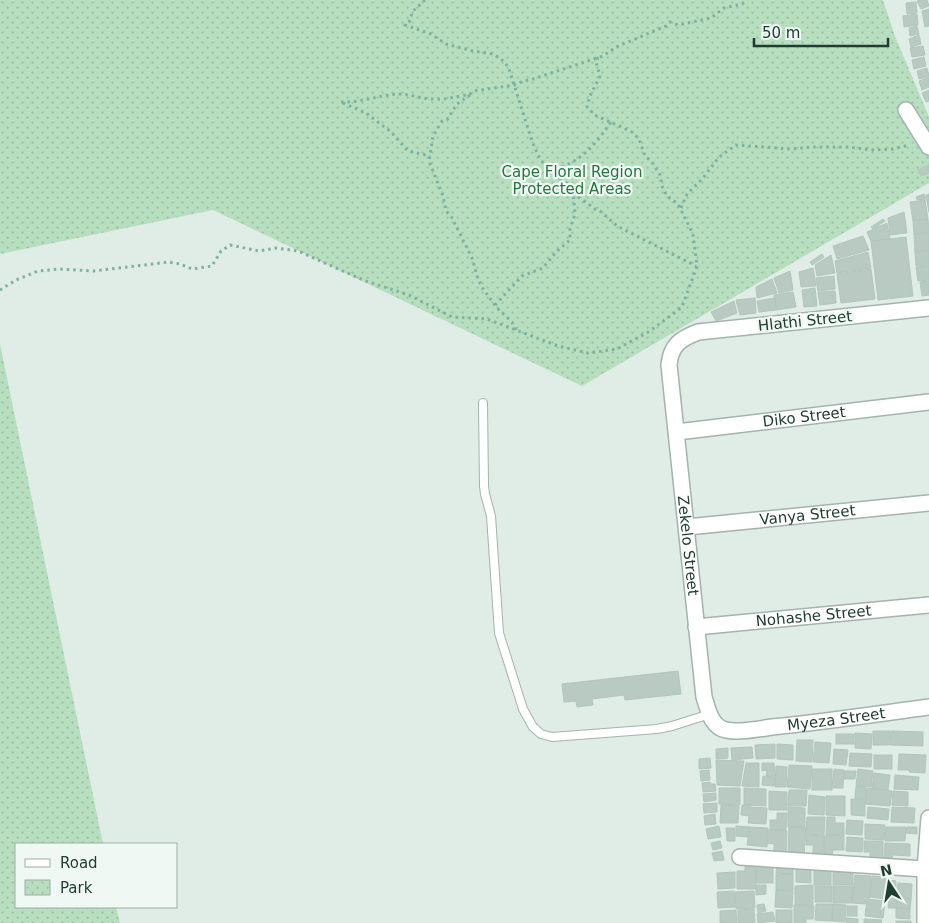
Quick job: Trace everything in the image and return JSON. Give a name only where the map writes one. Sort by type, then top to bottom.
[{"type":"street","points":[[906,110],[927,145]]},
{"type":"street","name":"Hlathi Street","points":[[682,338],[698,332],[929,308]]},
{"type":"street","name":"Zekelo Street","points":[[682,338],[672,352],[669,365],[704,696],[710,714]]},
{"type":"street","name":"Diko Street","points":[[677,432],[929,402]]},
{"type":"street","name":"Vanya Street","points":[[687,527],[929,503]]},
{"type":"street","name":"Nohashe Street","points":[[696,627],[929,605]]},
{"type":"street","name":"Myeza Street","points":[[710,714],[716,725],[726,730],[745,730],[929,707]]},
{"type":"street","points":[[925,923],[929,818]]},
{"type":"street","points":[[740,857],[927,860]]},
{"type":"lane","points":[[483,404],[484,486],[491,516],[499,633],[523,709],[533,727],[541,734],[552,737],[657,729],[710,714]]},
{"type":"path","points":[[425,0],[413,11],[409,22],[405,26],[430,34],[446,44],[493,54],[505,62],[509,69],[532,141],[539,157],[549,171],[558,179],[567,183],[578,196],[599,210],[617,226],[697,266]]},
{"type":"path","points":[[516,331],[512,322],[495,305],[478,279],[472,258],[451,216],[446,211],[443,196],[429,161],[433,136],[438,126],[442,121],[447,120],[457,104],[474,91],[514,85],[574,66],[666,26],[670,22],[678,26],[711,18],[724,8],[742,4],[747,0]]},
{"type":"path","points":[[0,290],[16,280],[38,271],[94,271],[169,262],[192,269],[212,266],[221,251],[230,245],[259,251],[276,248],[298,251],[363,280],[409,295],[452,317],[487,319],[558,346],[588,353],[617,349],[650,331],[682,307],[697,266],[693,234],[678,204],[667,196],[662,186],[660,175],[652,162],[645,156],[639,139],[632,132],[595,115],[586,107],[600,76],[596,62],[598,57]]},
{"type":"path","points":[[430,156],[408,151],[391,132],[366,113],[341,102],[400,94],[433,99],[470,94]]},
{"type":"path","points":[[558,179],[561,167],[571,164],[586,154],[611,122]]},
{"type":"path","points":[[680,208],[686,194],[703,178],[719,157],[736,145],[791,149],[849,147],[873,150],[927,145]]},
{"type":"path","points":[[495,305],[522,276],[543,268],[570,240],[570,229],[575,214],[573,189]]},
{"type":"green space","name":"Cape Floral Region Protected Areas","points":[[0,0],[883,0],[895,36],[929,117],[929,183],[582,386],[213,210],[0,254]]},
{"type":"green space","points":[[0,344],[103,843],[15,843],[15,908],[116,908],[120,923],[0,923]]},
{"type":"building","points":[[927,0],[929,6],[921,9],[917,1]]},
{"type":"building","points":[[916,2],[917,13],[907,14],[906,3]]},
{"type":"building","points":[[929,9],[929,26],[925,27],[922,11]]},
{"type":"building","points":[[917,14],[918,25],[904,27],[903,16]]},
{"type":"building","points":[[917,26],[919,34],[910,36],[909,28]]},
{"type":"building","points":[[919,35],[921,44],[911,47],[909,39]]},
{"type":"building","points":[[923,46],[925,55],[912,57],[910,48]]},
{"type":"building","points":[[924,57],[926,66],[914,69],[912,60]]},
{"type":"building","points":[[927,68],[929,76],[919,79],[917,71]]},
{"type":"building","points":[[929,77],[929,87],[922,90],[919,81]]},
{"type":"building","points":[[929,90],[929,101],[926,102],[922,93]]},
{"type":"building","points":[[929,165],[929,173],[921,176],[918,170]]},
{"type":"building","points":[[924,194],[926,199],[917,200],[916,197]]},
{"type":"building","points":[[929,194],[929,212],[926,195]]},
{"type":"building","points":[[925,200],[928,219],[913,221],[910,202]]},
{"type":"building","points":[[904,212],[907,233],[890,235],[888,218]]},
{"type":"building","points":[[883,219],[885,221],[873,229],[871,227]]},
{"type":"building","points":[[928,219],[929,232],[914,234],[913,221]]},
{"type":"building","points":[[887,223],[890,239],[871,241],[867,232]]},
{"type":"building","points":[[929,233],[929,250],[915,252],[914,234]]},
{"type":"building","points":[[863,236],[869,250],[837,259],[833,246]]},
{"type":"building","points":[[906,237],[913,296],[878,300],[871,241]]},
{"type":"building","points":[[929,250],[929,265],[916,266],[915,252]]},
{"type":"building","points":[[868,252],[871,268],[837,273],[835,261]]},
{"type":"building","points":[[822,254],[824,257],[812,265],[810,262]]},
{"type":"building","points":[[831,255],[835,273],[817,276],[815,265]]},
{"type":"building","points":[[929,266],[929,280],[918,281],[916,267]]},
{"type":"building","points":[[813,268],[816,286],[801,287],[799,272]]},
{"type":"building","points":[[871,269],[875,299],[841,303],[837,274]]},
{"type":"building","points":[[790,271],[793,290],[779,293],[774,278]]},
{"type":"building","points":[[834,276],[835,289],[818,291],[816,278]]},
{"type":"building","points":[[772,279],[777,293],[757,298],[756,287]]},
{"type":"building","points":[[929,281],[929,295],[922,296],[920,282]]},
{"type":"building","points":[[815,288],[817,306],[804,307],[802,290]]},
{"type":"building","points":[[835,291],[836,303],[820,305],[818,292]]},
{"type":"building","points":[[793,292],[796,307],[776,310],[774,295]]},
{"type":"building","points":[[755,298],[756,313],[740,315],[736,300]]},
{"type":"building","points":[[775,298],[776,310],[759,312],[757,301]]},
{"type":"building","points":[[734,301],[737,313],[716,321],[711,312]]},
{"type":"building","points":[[678,671],[681,694],[625,700],[624,695],[592,699],[593,705],[577,707],[576,701],[564,702],[562,684]]},
{"type":"building","points":[[873,731],[890,731],[889,745],[873,745]]},
{"type":"building","points":[[891,731],[923,732],[923,746],[890,745]]},
{"type":"building","points":[[855,733],[872,734],[871,749],[855,748]]},
{"type":"building","points":[[836,734],[854,734],[854,744],[836,744]]},
{"type":"building","points":[[797,740],[813,740],[812,762],[796,761]]},
{"type":"building","points":[[815,742],[831,743],[829,763],[813,762]]},
{"type":"building","points":[[775,744],[775,758],[756,759],[755,745]]},
{"type":"building","points":[[777,744],[793,745],[793,760],[777,759]]},
{"type":"building","points":[[752,747],[753,758],[732,760],[731,748]]},
{"type":"building","points":[[728,748],[728,758],[716,759],[716,749]]},
{"type":"building","points":[[834,749],[848,750],[846,765],[833,764]]},
{"type":"building","points":[[850,753],[872,754],[871,767],[849,766]]},
{"type":"building","points":[[899,754],[926,755],[925,773],[898,770]]},
{"type":"building","points":[[874,755],[892,755],[892,769],[874,769]]},
{"type":"building","points":[[710,758],[711,768],[699,769],[699,759]]},
{"type":"building","points":[[716,760],[744,761],[740,786],[717,785]]},
{"type":"building","points":[[746,763],[759,763],[759,787],[742,786]]},
{"type":"building","points":[[762,763],[774,763],[775,776],[766,776],[767,770],[762,771]]},
{"type":"building","points":[[789,765],[812,766],[810,789],[787,787]]},
{"type":"building","points":[[776,766],[787,767],[786,787],[775,787]]},
{"type":"building","points":[[812,769],[832,769],[832,790],[812,790]]},
{"type":"building","points":[[834,769],[844,770],[843,788],[832,788]]},
{"type":"building","points":[[858,769],[873,771],[871,787],[856,785]]},
{"type":"building","points":[[709,770],[710,780],[701,781],[700,771]]},
{"type":"building","points":[[844,771],[856,771],[855,779],[844,779]]},
{"type":"building","points":[[874,773],[890,775],[888,790],[872,788]]},
{"type":"building","points":[[895,775],[919,777],[918,790],[894,789]]},
{"type":"building","points":[[763,776],[775,777],[774,786],[762,785]]},
{"type":"building","points":[[710,782],[715,784],[716,791],[703,792],[702,783]]},
{"type":"building","points":[[856,786],[866,787],[866,799],[855,798]]},
{"type":"building","points":[[719,788],[740,788],[740,805],[719,804]]},
{"type":"building","points":[[744,788],[766,789],[766,806],[744,805]]},
{"type":"building","points":[[867,788],[892,791],[890,806],[865,804]]},
{"type":"building","points":[[789,790],[807,790],[806,806],[788,806]]},
{"type":"building","points":[[769,791],[787,792],[787,810],[769,810]]},
{"type":"building","points":[[893,791],[908,792],[908,806],[892,805]]},
{"type":"building","points":[[716,793],[716,800],[704,802],[703,794]]},
{"type":"building","points":[[809,795],[825,797],[824,815],[808,814]]},
{"type":"building","points":[[826,796],[845,796],[845,816],[826,815]]},
{"type":"building","points":[[851,799],[865,799],[865,816],[851,815]]},
{"type":"building","points":[[717,803],[717,812],[704,813],[703,804]]},
{"type":"building","points":[[721,805],[739,806],[738,823],[720,823]]},
{"type":"building","points":[[742,805],[767,808],[766,824],[748,823],[749,816],[741,815]]},
{"type":"building","points":[[788,807],[805,808],[805,827],[788,827]]},
{"type":"building","points":[[868,807],[889,809],[888,820],[867,818]]},
{"type":"building","points":[[892,807],[915,808],[914,823],[891,822]]},
{"type":"building","points":[[777,813],[787,813],[786,830],[770,830],[770,820],[777,820]]},
{"type":"building","points":[[715,814],[716,824],[705,825],[704,816]]},
{"type":"building","points":[[807,817],[825,817],[824,835],[806,834]]},
{"type":"building","points":[[827,817],[835,817],[835,823],[844,823],[844,835],[826,835]]},
{"type":"building","points":[[847,820],[863,821],[862,835],[846,834]]},
{"type":"building","points":[[865,824],[885,825],[884,840],[865,839]]},
{"type":"building","points":[[719,826],[721,837],[708,839],[706,829]]},
{"type":"building","points":[[736,826],[750,827],[748,837],[736,836]]},
{"type":"building","points":[[750,827],[768,828],[767,847],[747,845]]},
{"type":"building","points":[[789,827],[806,828],[804,855],[788,854]]},
{"type":"building","points":[[886,827],[906,827],[905,841],[885,841]]},
{"type":"building","points":[[907,827],[917,827],[917,834],[906,833]]},
{"type":"building","points":[[726,828],[735,828],[735,841],[727,841]]},
{"type":"building","points":[[767,830],[787,831],[786,852],[774,852],[774,844],[767,843]]},
{"type":"building","points":[[806,835],[824,836],[823,853],[813,853],[813,845],[806,845]]},
{"type":"building","points":[[844,835],[844,850],[833,850],[832,855],[824,855],[824,836]]},
{"type":"building","points":[[847,837],[863,838],[862,852],[846,851]]},
{"type":"building","points":[[720,841],[722,848],[713,850],[711,843]]},
{"type":"building","points":[[864,841],[883,841],[883,861],[870,861],[870,852],[864,852]]},
{"type":"building","points":[[885,843],[910,844],[910,856],[893,855],[891,861],[884,861]]},
{"type":"building","points":[[722,851],[724,860],[714,861],[712,853]]},
{"type":"building","points":[[745,864],[755,864],[756,889],[737,889],[737,871],[745,871]]},
{"type":"building","points":[[777,865],[793,865],[793,874],[776,873]]},
{"type":"building","points":[[756,866],[773,866],[773,883],[756,883]]},
{"type":"building","points":[[796,867],[811,867],[811,883],[796,882]]},
{"type":"building","points":[[814,870],[831,870],[831,885],[814,885]]},
{"type":"building","points":[[833,870],[853,870],[853,885],[833,885]]},
{"type":"building","points":[[735,872],[735,888],[718,889],[717,873]]},
{"type":"building","points":[[776,874],[793,874],[793,890],[776,890]]},
{"type":"building","points":[[855,875],[871,876],[870,898],[866,898],[865,904],[852,903]]},
{"type":"building","points":[[872,876],[887,877],[885,899],[870,897]]},
{"type":"building","points":[[887,880],[896,881],[896,890],[886,889]]},
{"type":"building","points":[[898,883],[912,884],[911,899],[897,898]]},
{"type":"building","points":[[756,885],[766,885],[766,894],[756,895]]},
{"type":"building","points":[[813,885],[813,905],[795,905],[795,886]]},
{"type":"building","points":[[815,886],[832,886],[832,902],[815,902]]},
{"type":"building","points":[[833,886],[853,886],[852,903],[833,903]]},
{"type":"building","points":[[776,890],[793,891],[792,908],[775,907]]},
{"type":"building","points":[[734,891],[735,907],[718,908],[717,892]]},
{"type":"building","points":[[754,891],[755,908],[736,909],[735,892]]},
{"type":"building","points":[[890,891],[898,892],[896,908],[888,908]]},
{"type":"building","points":[[897,898],[911,899],[910,909],[896,908]]},
{"type":"building","points":[[867,899],[885,901],[883,918],[865,916]]},
{"type":"building","points":[[764,904],[766,911],[758,913],[757,905]]},
{"type":"building","points":[[816,904],[833,904],[832,921],[815,920]]},
{"type":"building","points":[[833,904],[846,905],[845,922],[832,921]]},
{"type":"building","points":[[794,905],[814,906],[813,919],[806,919],[806,923],[794,923]]},
{"type":"building","points":[[847,906],[857,906],[857,916],[847,916]]},
{"type":"building","points":[[896,908],[910,909],[910,919],[896,918]]},
{"type":"building","points":[[754,909],[755,923],[738,923],[738,910]]},
{"type":"building","points":[[736,910],[737,923],[720,923],[720,911]]},
{"type":"building","points":[[776,910],[792,910],[792,923],[776,923]]},
{"type":"building","points":[[773,912],[775,921],[758,923],[757,914]]},
{"type":"building","points":[[846,918],[858,919],[858,923],[846,923]]},
{"type":"building","points":[[864,919],[882,920],[881,923],[864,923]]},
{"type":"building","points":[[896,921],[911,921],[911,923],[896,923]]}]
